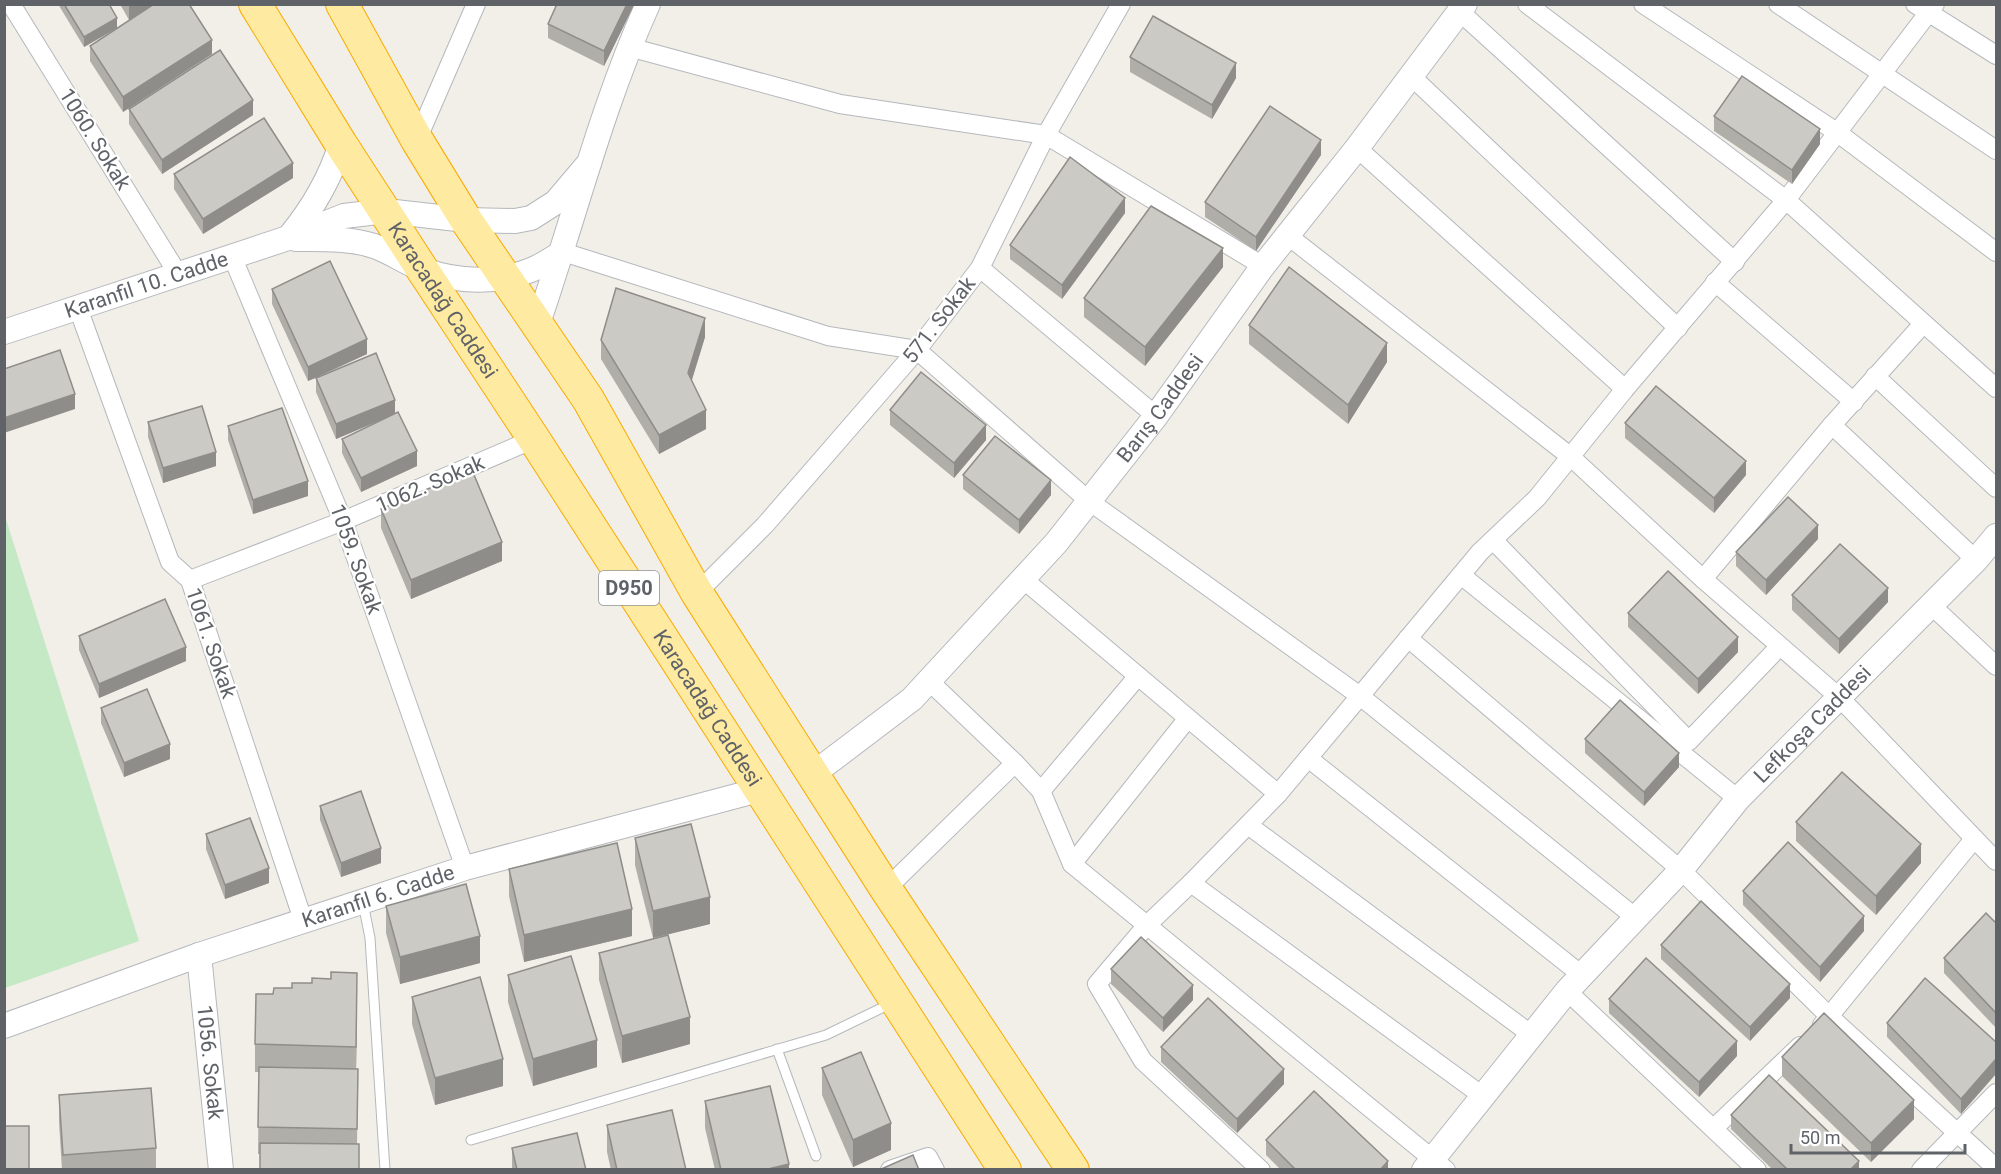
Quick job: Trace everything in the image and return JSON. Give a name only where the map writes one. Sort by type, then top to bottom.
[{"type":"highway","name":"Karacadağ Caddesi","points":[[255,4],[341,144],[1005,1170]]},
{"type":"highway","name":"D950","points":[[342,4],[417,140],[466,220],[588,399],[697,593],[886,889],[1073,1170]]},
{"type":"street","name":"1060. Sokak","points":[[11,4],[178,274]]},
{"type":"street","points":[[417,140],[476,4]]},
{"type":"street","points":[[537,326],[629,47],[648,4]]},
{"type":"street","name":"571. Sokak","points":[[697,593],[765,525],[917,350],[980,268],[1046,135],[1121,4]]},
{"type":"street","points":[[1527,4],[1786,200],[1996,388]]},
{"type":"street","points":[[1643,4],[1839,133],[1996,252]]},
{"type":"street","points":[[1778,4],[1996,150]]},
{"type":"street","points":[[1462,8],[1735,262]]},
{"type":"street","name":"Barış Caddesi","points":[[813,774],[912,699],[1056,543],[1156,416],[1263,266],[1357,148],[1462,8]]},
{"type":"street","points":[[1261,1170],[1143,1061],[1097,984],[1147,925],[1278,794],[1461,575],[1493,540],[1537,498],[1625,389],[1786,200],[1883,74],[1926,8],[1996,53]]},
{"type":"street","points":[[629,47],[840,104],[1046,135],[1263,266]]},
{"type":"street","points":[[1411,76],[1677,328]]},
{"type":"street","points":[[288,238],[316,201],[327,181],[341,144]]},
{"type":"street","points":[[1357,148],[1625,389]]},
{"type":"street","name":"Karanfil 10. Cadde","points":[[4,332],[288,238],[344,216],[386,212],[466,220],[515,222],[531,218],[556,202],[589,164]]},
{"type":"street","points":[[1287,235],[1571,457],[1703,579],[1840,698],[1996,861]]},
{"type":"street","name":"Karanfil 10. Cadde","points":[[288,238],[334,239],[373,246],[422,269],[448,278],[478,280],[505,277],[532,270],[563,252]]},
{"type":"street","points":[[563,252],[828,336],[917,350],[1089,501],[1359,696],[1636,918]]},
{"type":"street","name":"1059. Sokak","points":[[232,256],[343,520],[465,868]]},
{"type":"street","points":[[980,268],[1156,416]]},
{"type":"street","points":[[1715,282],[1854,402]]},
{"type":"street","name":"1061. Sokak","points":[[78,308],[170,562],[190,580],[303,920]]},
{"type":"street","points":[[1703,579],[1832,425],[1923,324]]},
{"type":"street","points":[[1875,376],[1996,488]]},
{"type":"street","points":[[1832,425],[1976,560]]},
{"type":"street","name":"1062. Sokak","points":[[190,580],[343,520],[534,440]]},
{"type":"street","name":"Lefkoşa Caddesi","points":[[1434,1166],[1532,1035],[1575,984],[1681,870],[1738,799],[1976,560],[1996,536]]},
{"type":"street","points":[[1493,540],[1689,741],[1779,647]]},
{"type":"street","points":[[1461,575],[1738,799]]},
{"type":"street","points":[[1023,579],[1278,794]]},
{"type":"street","points":[[1931,605],[1996,666]]},
{"type":"street","points":[[1408,638],[1681,870],[1830,1017],[1996,1168]]},
{"type":"street","points":[[1041,791],[1138,676]]},
{"type":"street","points":[[928,681],[1015,763],[1041,791],[1072,864],[1434,1166]]},
{"type":"street","points":[[1072,864],[1188,718]]},
{"type":"street","points":[[1308,758],[1575,984],[1757,1170]]},
{"type":"street","points":[[886,889],[1015,763]]},
{"type":"street","name":"Karanfil 6. Cadde","points":[[4,1026],[199,955],[465,868],[759,790]]},
{"type":"street","points":[[1248,825],[1532,1035]]},
{"type":"street","points":[[1714,1128],[1830,1017],[1974,839]]},
{"type":"street","points":[[1191,883],[1484,1097]]},
{"type":"street","name":"1056. Sokak","points":[[199,955],[221,1170]]},
{"type":"street","points":[[1921,1170],[1996,1093]]},
{"type":"street","points":[[890,1170],[928,1157],[935,1170]]},
{"type":"lane","points":[[363,901],[370,938],[385,1170]]},
{"type":"lane","points":[[471,1140],[826,1035],[897,1000]]},
{"type":"lane","points":[[777,1049],[816,1156]]},
{"type":"green space","points":[[4,513],[139,941],[5,988],[4,988]]},
{"type":"building","points":[[64,4],[109,4],[117,18],[84,37]]},
{"type":"building","points":[[154,4],[189,4],[212,40],[123,97],[90,46]]},
{"type":"building","points":[[557,4],[627,4],[604,51],[548,24]]},
{"type":"building","points":[[1153,16],[1236,63],[1212,105],[1130,57]]},
{"type":"building","points":[[220,50],[253,100],[162,160],[129,109]]},
{"type":"building","points":[[1742,76],[1820,129],[1792,170],[1714,116]]},
{"type":"building","points":[[1270,106],[1321,140],[1256,237],[1205,202]]},
{"type":"building","points":[[264,118],[293,163],[203,219],[174,174]]},
{"type":"building","points":[[1070,157],[1125,198],[1062,285],[1010,245]]},
{"type":"building","points":[[1151,206],[1223,248],[1145,347],[1084,298]]},
{"type":"building","points":[[330,261],[367,339],[308,367],[272,289]]},
{"type":"building","points":[[1289,267],[1387,343],[1348,405],[1249,325]]},
{"type":"building","points":[[616,288],[705,318],[688,373],[706,410],[659,435],[601,340]]},
{"type":"building","points":[[60,350],[75,394],[4,418],[4,369]]},
{"type":"building","points":[[376,353],[395,400],[336,424],[316,378]]},
{"type":"building","points":[[921,372],[986,425],[954,463],[890,410]]},
{"type":"building","points":[[1656,386],[1746,461],[1714,498],[1625,423]]},
{"type":"building","points":[[202,406],[216,452],[163,468],[148,422]]},
{"type":"building","points":[[282,408],[308,481],[253,500],[228,426]]},
{"type":"building","points":[[398,412],[417,451],[361,478],[342,439]]},
{"type":"building","points":[[995,436],[1051,480],[1019,520],[963,475]]},
{"type":"building","points":[[472,470],[502,542],[411,580],[381,509]]},
{"type":"building","points":[[1788,497],[1818,525],[1766,580],[1736,552]]},
{"type":"building","points":[[1840,544],[1888,588],[1839,639],[1792,595]]},
{"type":"building","points":[[1668,571],[1738,637],[1698,679],[1628,613]]},
{"type":"building","points":[[165,599],[186,647],[99,684],[79,636]]},
{"type":"building","points":[[147,689],[170,744],[124,763],[101,708]]},
{"type":"building","points":[[1620,700],[1679,753],[1644,792],[1585,739]]},
{"type":"building","points":[[1842,772],[1921,844],[1876,896],[1796,822]]},
{"type":"building","points":[[361,791],[381,848],[341,863],[320,806]]},
{"type":"building","points":[[250,818],[269,868],[225,885],[206,834]]},
{"type":"building","points":[[691,824],[710,897],[653,911],[635,838]]},
{"type":"building","points":[[1788,842],[1864,916],[1820,967],[1743,891]]},
{"type":"building","points":[[617,843],[632,909],[524,935],[509,869]]},
{"type":"building","points":[[466,884],[480,936],[400,957],[386,906]]},
{"type":"building","points":[[1701,901],[1790,984],[1750,1027],[1661,945]]},
{"type":"building","points":[[1986,913],[1996,923],[1996,1013],[1944,958]]},
{"type":"building","points":[[668,935],[690,1017],[622,1036],[599,953]]},
{"type":"building","points":[[1141,937],[1193,985],[1163,1018],[1111,969]]},
{"type":"building","points":[[571,956],[597,1040],[533,1059],[508,975]]},
{"type":"building","points":[[1646,958],[1737,1041],[1699,1082],[1609,999]]},
{"type":"building","points":[[331,972],[357,973],[356,1047],[255,1044],[256,994],[273,994],[274,988],[292,988],[292,983],[312,983],[312,978],[331,979]]},
{"type":"building","points":[[480,977],[503,1059],[435,1078],[412,997]]},
{"type":"building","points":[[1925,978],[1996,1042],[1996,1059],[1961,1099],[1887,1023]]},
{"type":"building","points":[[1208,998],[1284,1069],[1237,1119],[1161,1047]]},
{"type":"building","points":[[1824,1013],[1914,1100],[1871,1143],[1782,1057]]},
{"type":"building","points":[[861,1052],[891,1123],[853,1140],[822,1068]]},
{"type":"building","points":[[259,1067],[358,1069],[357,1129],[258,1127]]},
{"type":"building","points":[[1769,1075],[1859,1161],[1850,1170],[1788,1170],[1731,1115]]},
{"type":"building","points":[[770,1086],[789,1164],[764,1170],[721,1170],[705,1101]]},
{"type":"building","points":[[151,1088],[156,1148],[63,1155],[59,1095]]},
{"type":"building","points":[[1314,1091],[1388,1161],[1380,1170],[1296,1170],[1266,1140]]},
{"type":"building","points":[[672,1110],[686,1170],[617,1170],[607,1125]]},
{"type":"building","points":[[4,1126],[29,1126],[29,1170],[4,1170]]},
{"type":"building","points":[[577,1133],[586,1170],[517,1170],[512,1148]]},
{"type":"building","points":[[260,1143],[359,1144],[359,1170],[260,1170]]},
{"type":"building","points":[[913,1155],[919,1170],[879,1170]]}]
